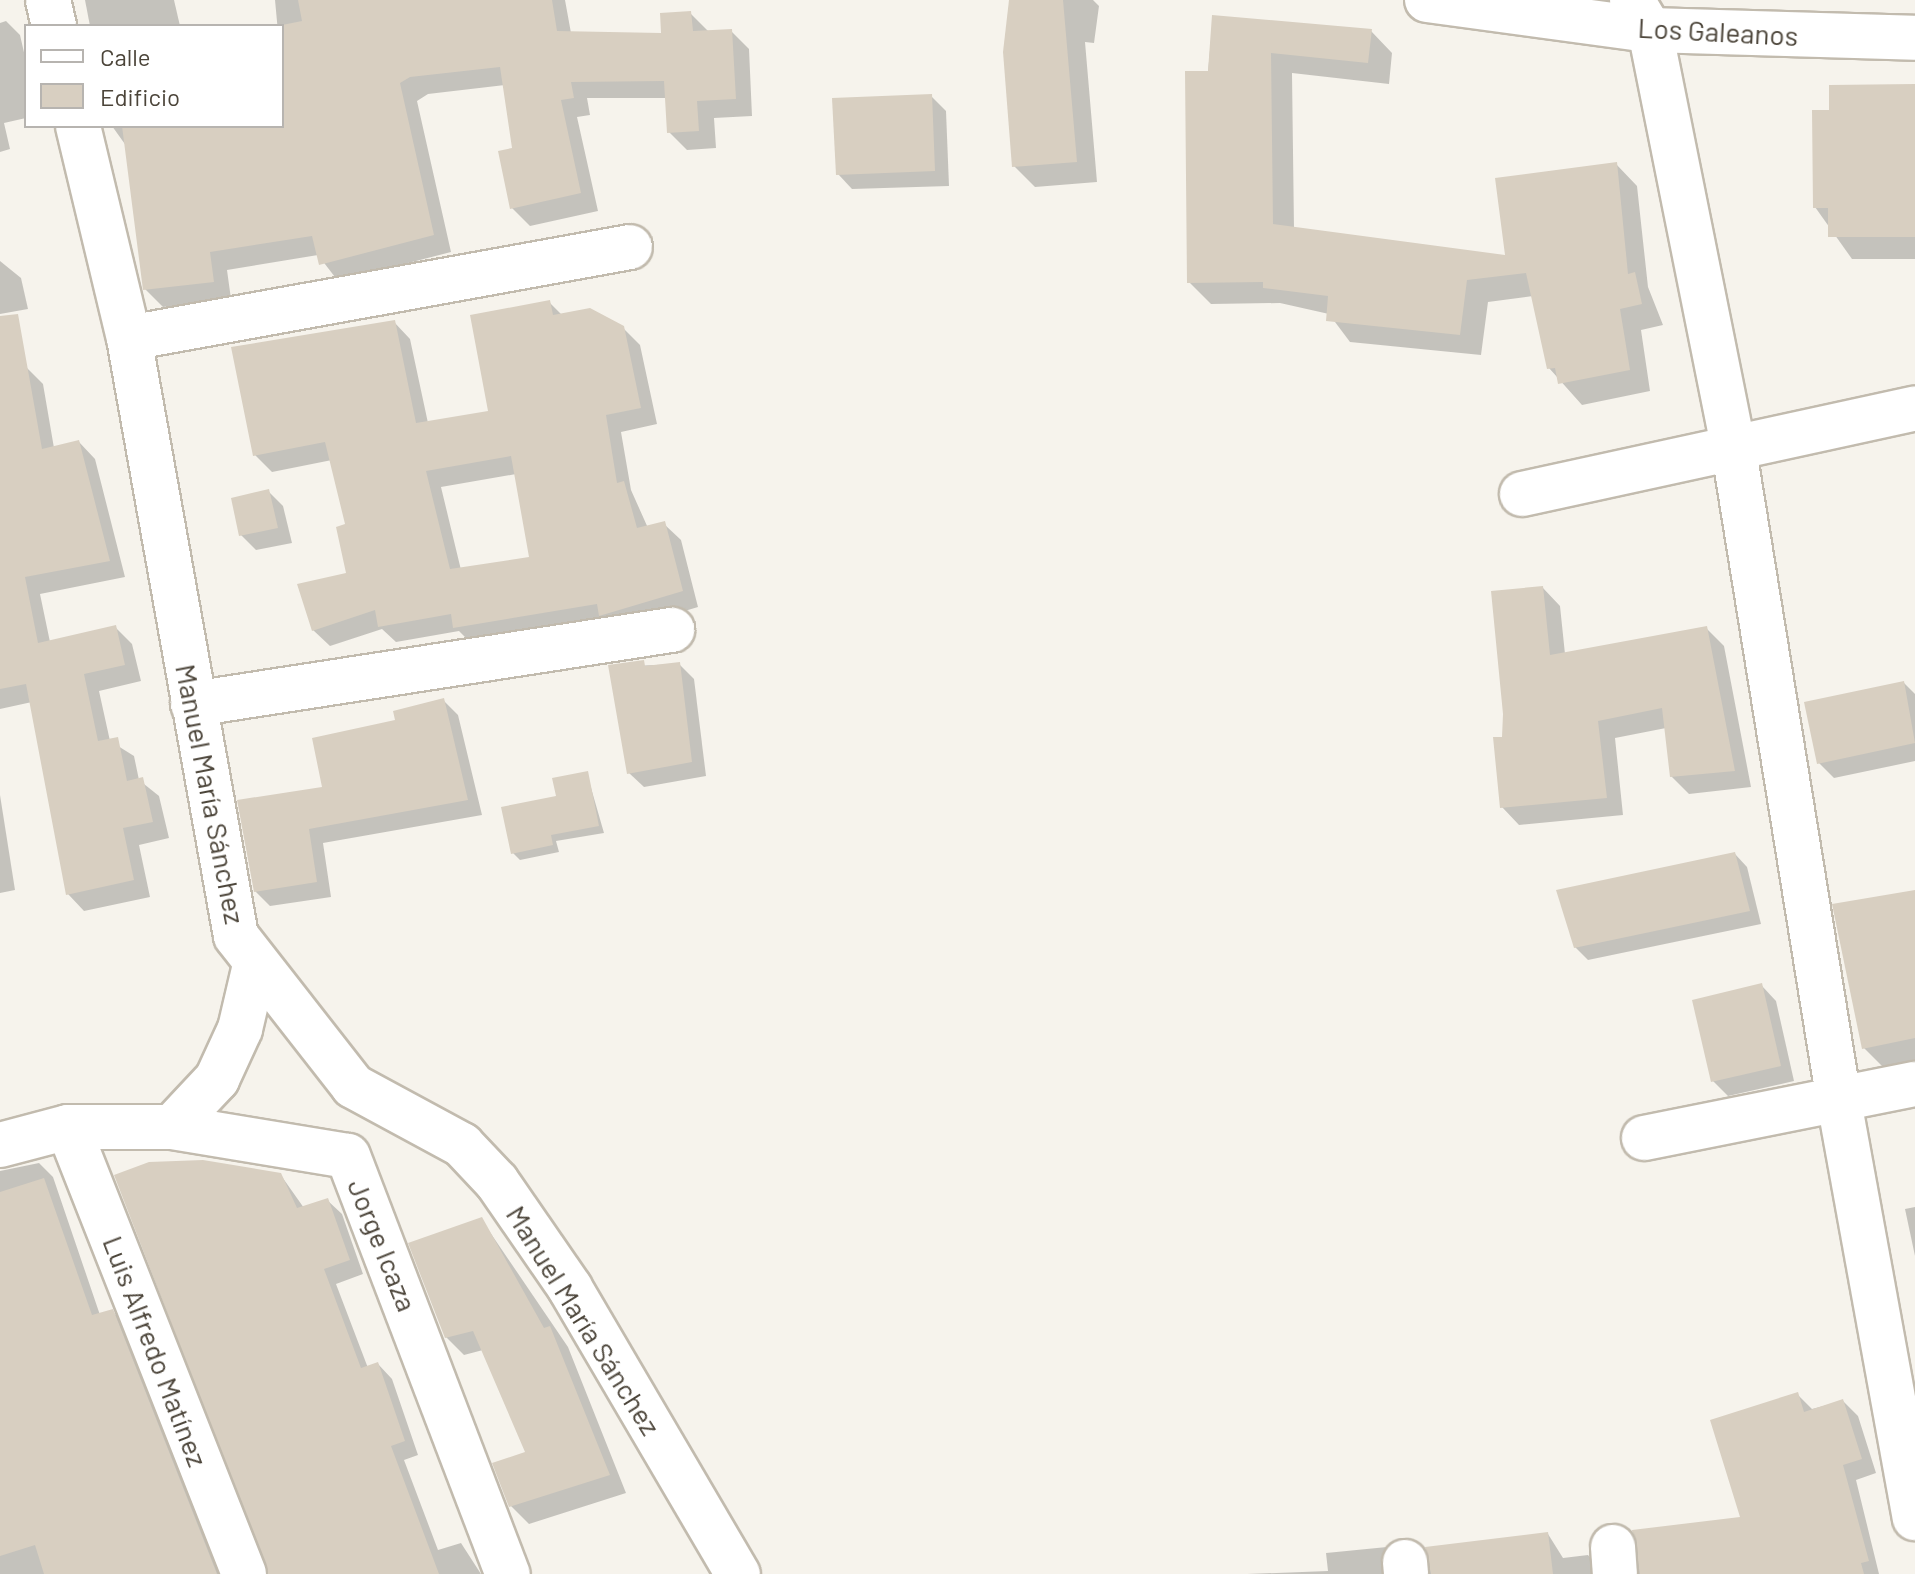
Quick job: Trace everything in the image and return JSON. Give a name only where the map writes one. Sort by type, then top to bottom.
[{"type":"street","points":[[48,0],[54,24]]},
{"type":"street","name":"Los Galeanos","points":[[1427,0],[1915,38]]},
{"type":"street","points":[[1641,15],[1733,445],[1839,1101],[1915,1518]]},
{"type":"street","name":"Manuel María Sánchez","points":[[78,128],[129,338],[224,894],[255,965],[353,1086],[462,1145],[497,1182],[570,1288],[738,1574]]},
{"type":"street","points":[[129,338],[630,247]]},
{"type":"street","points":[[1522,494],[1733,445],[1915,408]]},
{"type":"street","points":[[193,704],[672,630]]},
{"type":"street","points":[[172,1127],[217,1079],[240,1029],[255,965]]},
{"type":"street","points":[[1644,1138],[1915,1084]]},
{"type":"street","points":[[348,1156],[341,1128],[353,1086]]},
{"type":"street","name":"Jorge Icaza","points":[[0,1145],[68,1127],[172,1127],[348,1156],[508,1574]]},
{"type":"street","name":"Luis Alfredo Matínez","points":[[68,1127],[244,1574]]},
{"type":"building","points":[[298,0],[552,0],[557,31],[661,33],[660,13],[691,11],[693,31],[732,29],[736,99],[697,101],[699,131],[667,133],[664,81],[571,82],[574,98],[561,100],[581,193],[510,209],[498,151],[512,148],[500,67],[410,77],[400,83],[434,235],[319,265],[312,236],[210,252],[214,282],[143,290],[122,128],[284,128],[284,25],[302,21]]},
{"type":"building","points":[[1009,0],[1063,0],[1077,162],[1012,167],[1003,52]]},
{"type":"building","points":[[1212,15],[1372,29],[1368,63],[1271,53],[1273,224],[1505,255],[1495,178],[1617,162],[1628,274],[1635,272],[1642,304],[1620,309],[1630,370],[1558,384],[1555,368],[1547,369],[1526,273],[1467,280],[1460,335],[1326,321],[1328,296],[1263,288],[1263,282],[1187,283],[1185,71],[1208,71]]},
{"type":"building","points":[[1915,84],[1915,237],[1828,237],[1828,208],[1813,208],[1812,110],[1829,110],[1829,85]]},
{"type":"building","points":[[932,94],[935,171],[836,175],[832,98]]},
{"type":"building","points":[[550,300],[553,315],[590,308],[624,326],[641,408],[606,415],[617,483],[624,481],[637,528],[665,521],[683,591],[599,616],[597,604],[453,628],[451,614],[378,627],[375,610],[312,631],[297,584],[346,573],[336,527],[345,524],[325,442],[253,456],[231,347],[395,320],[416,423],[488,411],[470,315]],"holes":[[[511,456],[529,557],[450,569],[426,471]]]},
{"type":"building","points":[[18,314],[42,449],[79,440],[110,561],[25,577],[38,643],[116,625],[125,665],[84,674],[98,741],[118,737],[127,781],[143,777],[153,822],[123,828],[134,880],[66,895],[26,684],[0,689],[0,316]]},
{"type":"building","points":[[269,489],[278,528],[239,536],[231,498]]},
{"type":"building","points":[[1543,586],[1550,655],[1707,626],[1735,771],[1670,777],[1662,708],[1598,721],[1607,798],[1500,808],[1493,737],[1502,737],[1503,714],[1491,591]]},
{"type":"building","points":[[644,660],[645,666],[680,662],[692,762],[627,774],[608,665]]},
{"type":"building","points":[[1904,681],[1915,743],[1817,764],[1804,702]]},
{"type":"building","points":[[444,698],[468,800],[309,829],[317,882],[254,892],[237,800],[322,787],[312,738],[395,720],[393,711]]},
{"type":"building","points":[[588,771],[599,826],[551,835],[553,845],[511,854],[501,807],[556,796],[552,778]]},
{"type":"building","points":[[1735,852],[1750,911],[1574,948],[1556,890]]},
{"type":"building","points":[[1915,890],[1915,1038],[1862,1049],[1832,904]]},
{"type":"building","points":[[1762,983],[1781,1066],[1711,1082],[1692,1000]]},
{"type":"building","points":[[203,1160],[281,1173],[297,1208],[328,1198],[350,1260],[324,1269],[361,1368],[378,1362],[405,1441],[391,1446],[439,1574],[268,1574],[114,1175],[149,1162]]},
{"type":"building","points":[[44,1178],[92,1315],[113,1309],[217,1574],[44,1574],[35,1545],[0,1556],[0,1192]]},
{"type":"building","points":[[482,1217],[544,1328],[550,1326],[610,1475],[509,1507],[492,1463],[525,1452],[473,1331],[445,1338],[408,1243]]},
{"type":"building","points":[[1798,1392],[1804,1412],[1843,1399],[1862,1459],[1843,1465],[1869,1561],[1861,1563],[1864,1574],[1640,1574],[1632,1530],[1740,1517],[1710,1420]]},
{"type":"building","points":[[1548,1532],[1553,1574],[1431,1574],[1425,1547]]}]
